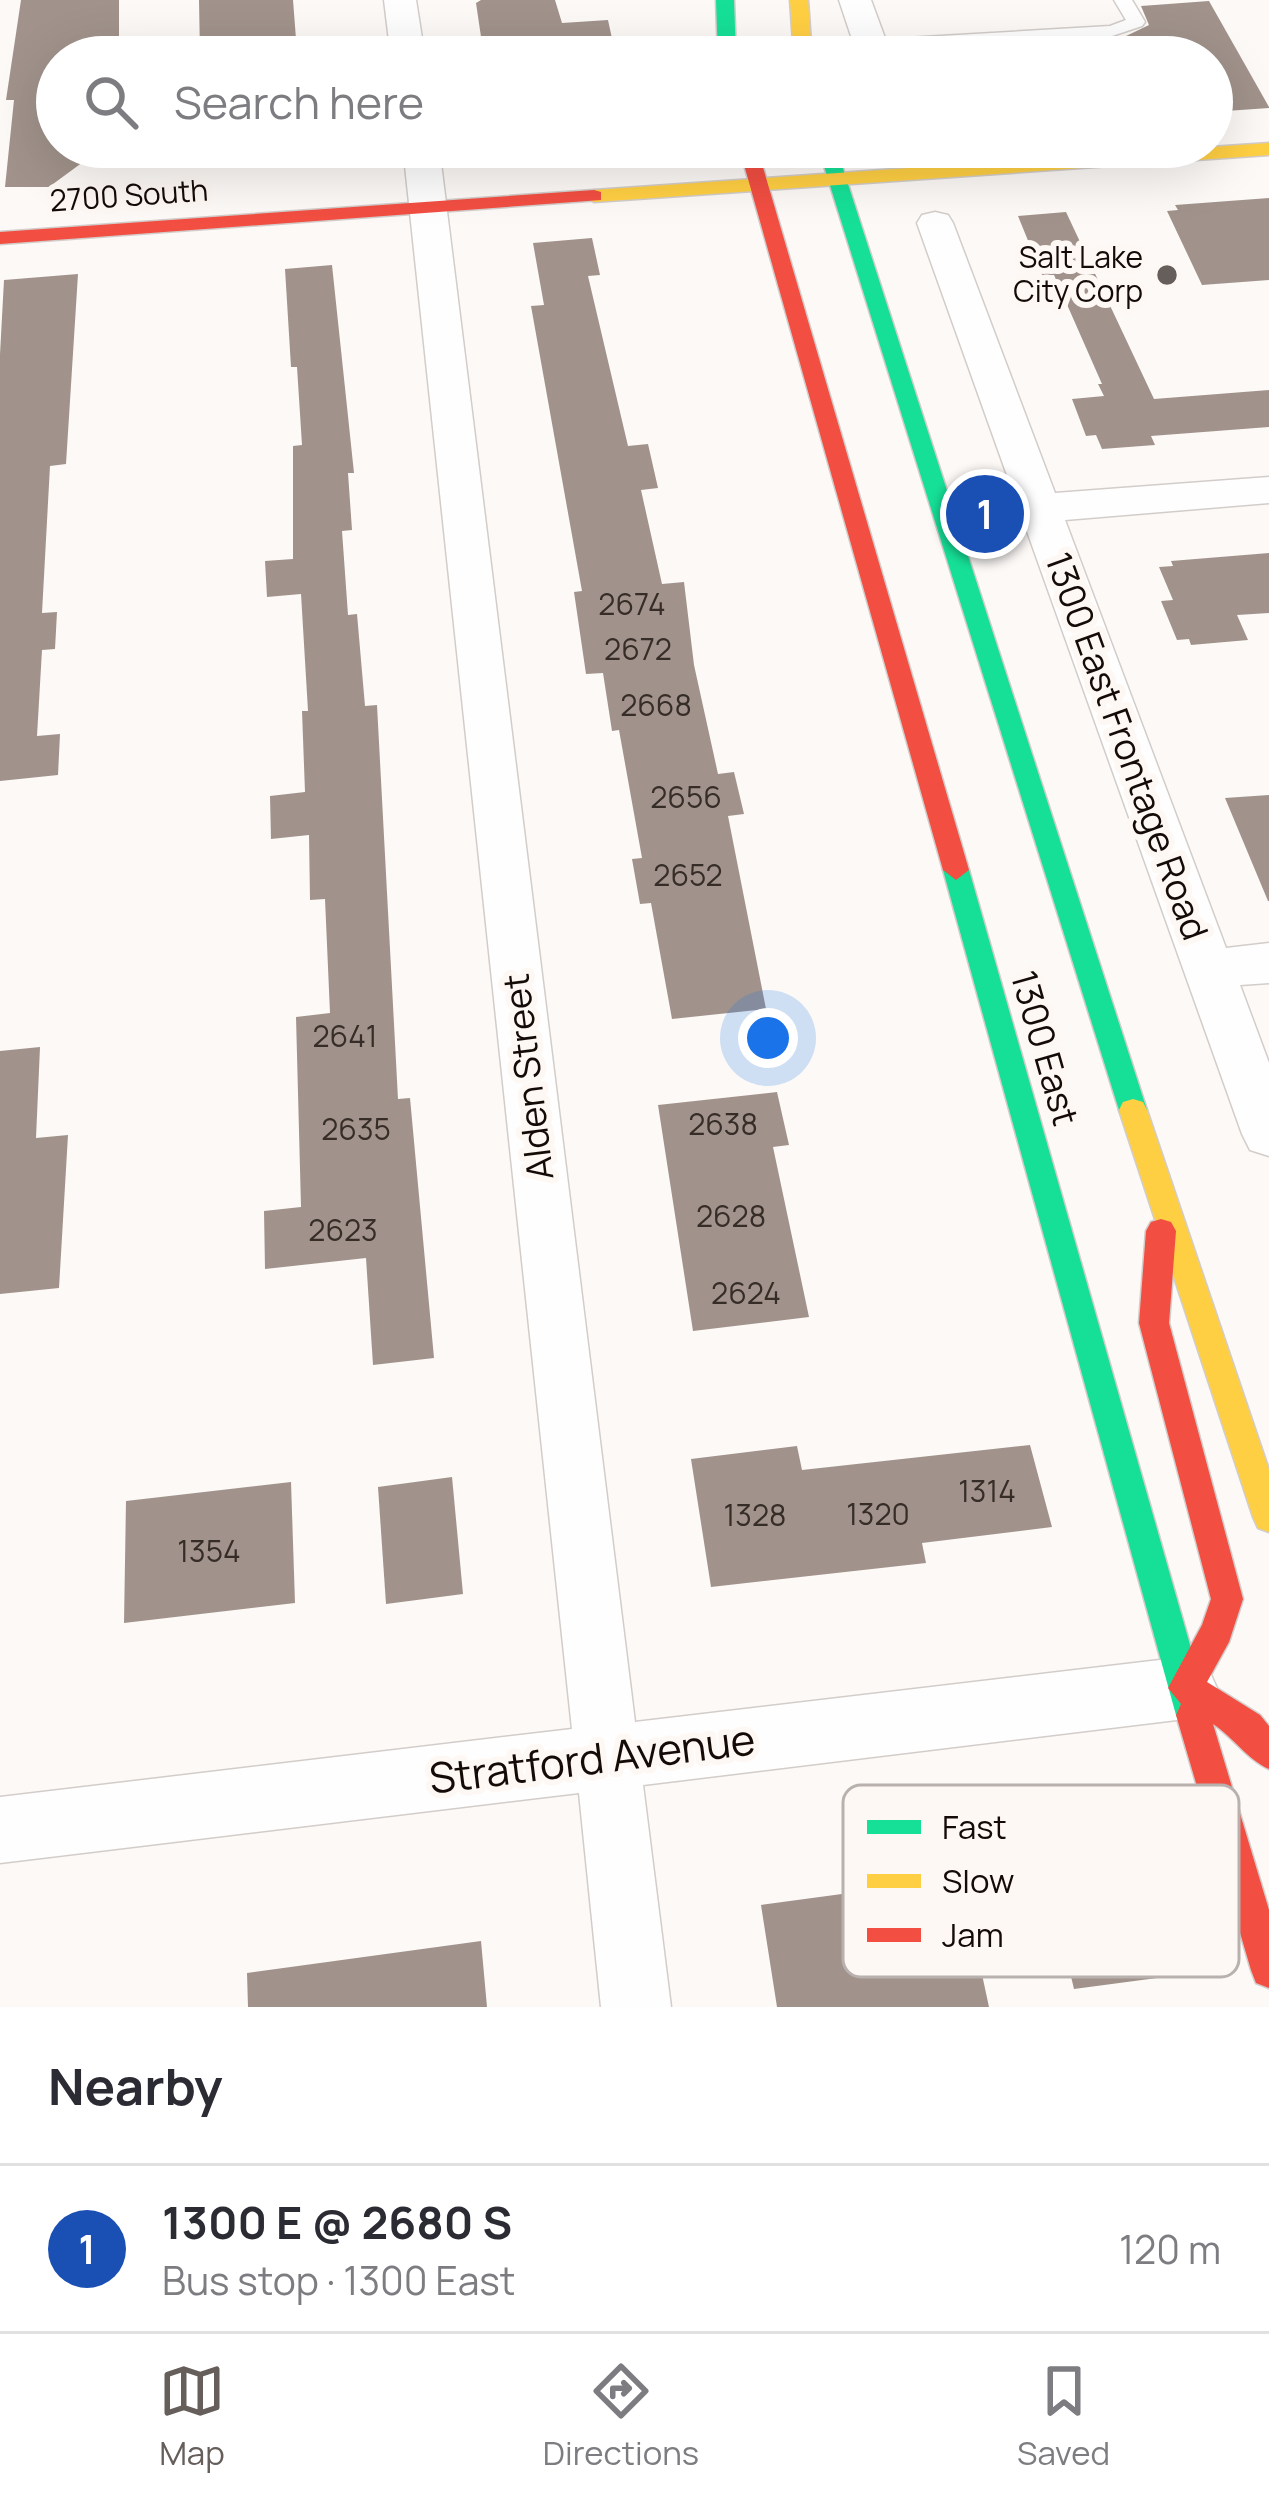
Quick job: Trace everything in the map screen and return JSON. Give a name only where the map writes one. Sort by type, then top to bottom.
[{"type":"main road","points":[[724,0],[726,36]]},
{"type":"main road","points":[[799,0],[802,36]]},
{"type":"main road","name":"2700 South","points":[[1233,151],[1269,148]]},
{"type":"main road","name":"1300 East","points":[[754,168],[1214,1785]]},
{"type":"main road","name":"1300 East","points":[[834,168],[1163,1205],[1269,1517]]},
{"type":"main road","name":"2700 South","points":[[0,238],[990,168]]},
{"type":"main road","points":[[1163,1205],[1154,1323],[1227,1599],[1217,1631],[1185,1688],[1248,1727],[1269,1752]]},
{"type":"main road","name":"1300 East","points":[[1239,1869],[1269,1970]]},
{"type":"street","points":[[400,0],[405,36]]},
{"type":"street","points":[[855,0],[868,36]]},
{"type":"street","name":"Alden Street","points":[[423,168],[636,2007]]},
{"type":"street","name":"1300 East Frontage Road","points":[[935,224],[1269,1134]]},
{"type":"street","points":[[1041,508],[1269,490]]},
{"type":"street","points":[[1208,969],[1269,963]]},
{"type":"street","name":"Stratford Avenue","points":[[0,1830],[1185,1688]]},
{"type":"lane","points":[[1052,36],[1112,31],[1136,22],[1123,0]]},
{"type":"building","points":[[21,0],[119,0],[119,36],[36,36],[36,168],[75,168],[49,187],[5,187],[14,100],[6,100]]},
{"type":"building","points":[[199,0],[293,0],[296,36],[200,36]]},
{"type":"building","points":[[555,0],[562,23],[608,20],[611,36],[481,36],[476,3]]},
{"type":"building","points":[[1209,1],[1229,36],[1126,36],[1149,25],[1141,6]]},
{"type":"building","points":[[1233,44],[1269,108],[1233,111]]},
{"type":"building","points":[[1269,198],[1269,280],[1202,285],[1167,211],[1178,210],[1175,205]]},
{"type":"building","points":[[1066,212],[1154,399],[1269,390],[1269,427],[1151,436],[1155,445],[1102,449],[1096,435],[1086,436],[1072,399],[1104,396],[1098,384],[1102,384],[1054,275],[1042,275],[1018,216]]},
{"type":"building","points":[[592,238],[600,275],[588,276],[628,446],[648,444],[658,488],[641,490],[662,584],[684,582],[694,665],[718,774],[734,772],[744,814],[728,816],[766,1009],[672,1019],[651,903],[640,904],[632,859],[642,858],[619,730],[612,731],[603,673],[586,674],[574,592],[582,591],[531,306],[544,305],[533,243]]},
{"type":"building","points":[[332,265],[354,473],[348,473],[352,530],[342,531],[348,615],[357,614],[365,706],[377,705],[398,1099],[410,1098],[434,1358],[373,1365],[366,1258],[265,1269],[264,1211],[301,1207],[296,1017],[330,1013],[325,899],[310,900],[309,835],[271,839],[270,796],[305,792],[302,711],[308,711],[301,594],[267,597],[265,561],[293,559],[293,446],[302,445],[285,269]]},
{"type":"building","points":[[78,274],[66,464],[50,466],[42,613],[57,612],[55,649],[42,650],[37,736],[60,734],[58,775],[0,781],[4,280]]},
{"type":"building","points":[[1269,553],[1269,613],[1237,615],[1248,640],[1191,645],[1189,639],[1177,640],[1161,601],[1173,600],[1159,567],[1173,566],[1171,561]]},
{"type":"building","points":[[1269,795],[1269,901],[1268,901],[1225,798]]},
{"type":"building","points":[[40,1047],[36,1138],[68,1135],[59,1288],[0,1294],[0,1051]]},
{"type":"building","points":[[777,1092],[789,1145],[773,1147],[809,1317],[693,1331],[658,1105]]},
{"type":"building","points":[[1030,1445],[1052,1527],[922,1543],[926,1563],[711,1587],[691,1459],[797,1446],[802,1470]]},
{"type":"building","points":[[452,1477],[463,1594],[386,1604],[378,1487]]},
{"type":"building","points":[[291,1482],[295,1603],[124,1623],[126,1501]]},
{"type":"building","points":[[843,1894],[843,1977],[983,1977],[989,2007],[777,2007],[761,1905]]},
{"type":"building","points":[[481,1941],[487,2007],[248,2007],[247,1973]]},
{"type":"building","points":[[1071,1977],[1157,1978],[1074,1989]]},
{"type":"traffic: fast","points":[[725,0],[726,36]]},
{"type":"traffic: fast","points":[[834,168],[1133,1110]]},
{"type":"traffic: fast","points":[[956,870],[1193,1715]]},
{"type":"traffic: slow","points":[[799,0],[802,36]]},
{"type":"traffic: slow","points":[[1233,152],[1269,149]]},
{"type":"traffic: slow","points":[[594,196],[996,168]]},
{"type":"traffic: slow","points":[[1133,1110],[1269,1517]]},
{"type":"traffic: jam","points":[[754,168],[956,870]]},
{"type":"traffic: jam","points":[[0,238],[594,196]]},
{"type":"traffic: jam","points":[[1161,1231],[1154,1323],[1227,1599],[1217,1631],[1185,1688],[1248,1727],[1269,1752]]},
{"type":"traffic: jam","points":[[1193,1715],[1214,1785]]},
{"type":"traffic: jam","points":[[1239,1869],[1269,1970]]},
{"type":"place","name":"Salt Lake City Corp","points":[[1167,275]]},
{"type":"place","name":"1300 E @ 2680 S","points":[[985,514]]}]
